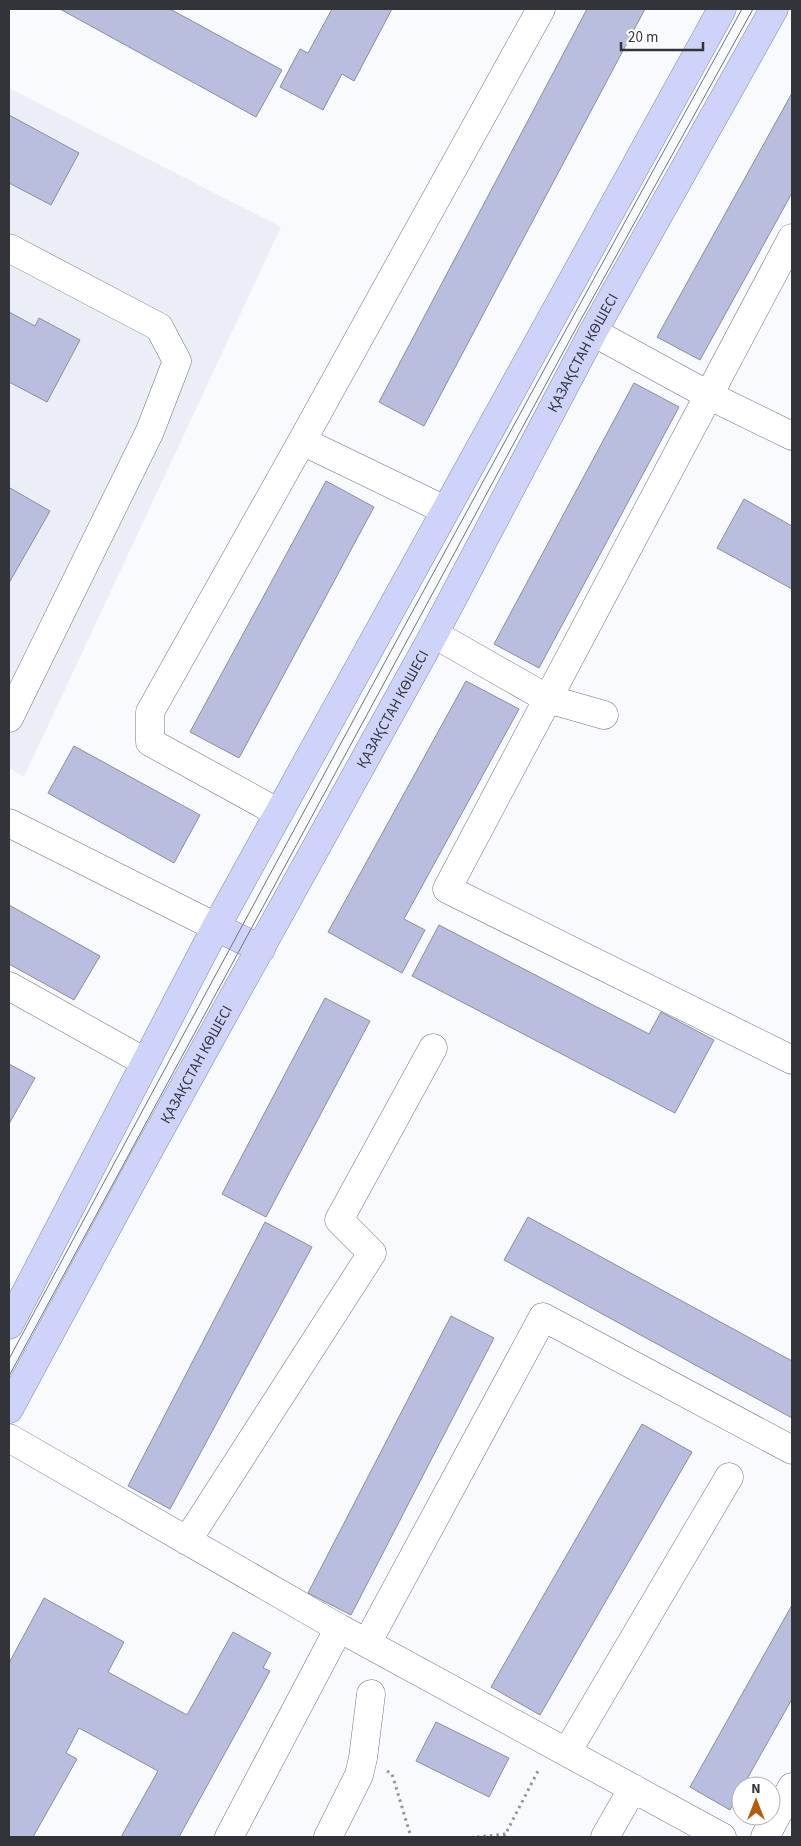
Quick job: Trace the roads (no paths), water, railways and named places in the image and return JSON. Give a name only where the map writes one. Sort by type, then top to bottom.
[{"type":"main road","points":[[9,1325],[216,927],[722,9]]},
{"type":"main road","name":"ҚАЗАҚСТАН КӨШЕСІ","points":[[9,1409],[434,634],[592,332],[774,9]]},
{"type":"main road","points":[[556,310],[592,332]]},
{"type":"main road","points":[[216,927],[261,949]]},
{"type":"street","points":[[279,812],[150,742],[150,712],[540,9]]},
{"type":"street","points":[[792,238],[710,396],[447,889],[792,1060]]},
{"type":"street","points":[[9,248],[159,326],[177,361],[150,431],[9,718]]},
{"type":"street","points":[[592,332],[710,396],[792,436]]},
{"type":"street","points":[[302,441],[446,510]]},
{"type":"street","points":[[434,634],[548,699],[604,715]]},
{"type":"street","points":[[9,823],[216,927]]},
{"type":"street","points":[[9,986],[145,1062]]},
{"type":"street","points":[[187,1541],[372,1253],[339,1220],[433,1048]]},
{"type":"street","points":[[367,1644],[543,1317],[792,1450]]},
{"type":"street","points":[[9,1438],[367,1644],[722,1837]]},
{"type":"street","points":[[567,1752],[729,1477]]},
{"type":"street","points":[[229,1837],[339,1628]]},
{"type":"street","points":[[328,1837],[358,1774],[372,1763],[371,1694]]},
{"type":"street","points":[[765,1837],[792,1787]]},
{"type":"street","points":[[605,1837],[633,1788]]},
{"type":"tram line","points":[[9,1359],[374,683],[742,9]]},
{"type":"tram line","points":[[9,1376],[579,323],[753,9]]}]
